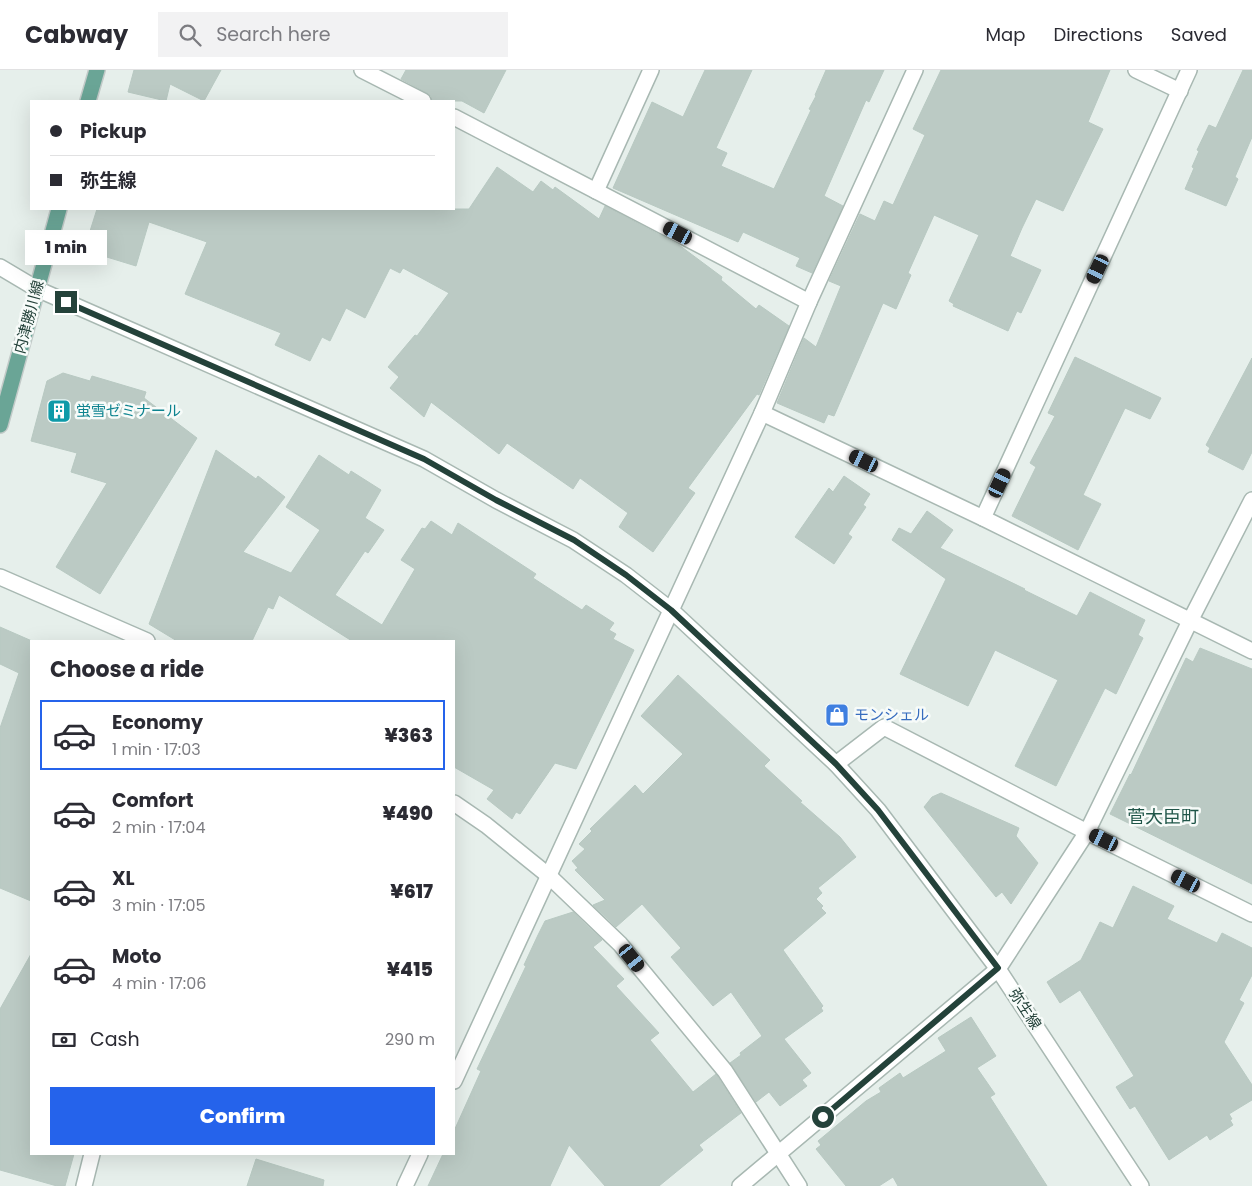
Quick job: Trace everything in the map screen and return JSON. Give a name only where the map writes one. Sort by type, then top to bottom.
[{"type":"main road","points":[[88,100],[97,70]]},
{"type":"main road","name":"内津勝川線","points":[[0,425],[59,210]]},
{"type":"street","points":[[362,70],[382,74],[421,100]]},
{"type":"street","points":[[596,191],[651,70]]},
{"type":"street","points":[[455,1079],[762,412],[809,302],[916,70]]},
{"type":"street","points":[[1136,70],[1180,91]]},
{"type":"street","points":[[983,518],[1190,70]]},
{"type":"street","points":[[455,118],[809,302]]},
{"type":"street","name":"弥生線","points":[[0,267],[36,289],[424,459],[496,500],[574,540],[626,575],[671,610],[836,764],[878,810],[998,968],[1141,1186]]},
{"type":"street","points":[[762,412],[983,518],[1252,651]]},
{"type":"street","points":[[740,1186],[998,968],[1087,832],[1190,621],[1252,500]]},
{"type":"street","points":[[0,577],[145,640]]},
{"type":"street","points":[[836,764],[884,727],[1087,832],[1252,914]]},
{"type":"street","points":[[455,804],[486,825],[549,876],[620,944],[725,1071],[800,1186]]},
{"type":"street","points":[[84,1186],[92,1155]]},
{"type":"street","points":[[405,1186],[420,1155]]},
{"type":"building","points":[[134,70],[221,70],[205,100],[170,84],[166,100],[128,92]]},
{"type":"building","points":[[406,70],[506,70],[484,113],[462,101],[432,100],[431,96],[427,93],[401,79]]},
{"type":"building","points":[[705,70],[752,70],[716,148],[727,153],[721,166],[774,189],[811,110],[809,109],[826,70],[884,70],[869,102],[866,100],[824,196],[843,206],[812,273],[796,266],[800,258],[743,232],[738,242],[613,188],[652,102],[683,117]]},
{"type":"building","points":[[941,70],[1110,70],[1088,122],[1103,129],[1063,211],[1036,199],[1022,228],[1010,256],[1041,270],[1021,313],[1017,311],[1008,331],[953,306],[954,304],[949,301],[979,235],[934,215],[908,273],[911,275],[896,309],[883,303],[834,416],[828,414],[824,423],[777,403],[804,338],[816,347],[841,286],[829,281],[860,214],[875,221],[884,201],[893,205],[925,135],[913,129]]},
{"type":"building","points":[[1243,70],[1252,70],[1252,137],[1235,177],[1238,179],[1226,206],[1185,189],[1194,168],[1192,167],[1199,151],[1197,150],[1209,125],[1216,128]]},
{"type":"building","points":[[497,167],[533,192],[541,181],[553,190],[555,187],[599,219],[605,206],[679,245],[722,277],[721,280],[756,309],[759,305],[789,326],[759,395],[757,394],[688,488],[695,493],[653,552],[619,527],[628,513],[580,478],[573,489],[507,443],[499,454],[431,402],[424,417],[390,388],[399,377],[388,367],[415,335],[417,336],[449,293],[403,268],[400,273],[390,268],[365,318],[346,308],[330,341],[322,337],[310,361],[275,345],[281,333],[185,294],[207,242],[149,222],[136,266],[84,250],[97,210],[469,209]]},
{"type":"building","points":[[1075,357],[1161,398],[1150,419],[1125,408],[1083,495],[1101,504],[1078,550],[1012,516],[1036,467],[1030,463],[1055,416],[1048,413]]},
{"type":"building","points":[[1252,358],[1252,452],[1243,470],[1208,452],[1210,448],[1206,445]]},
{"type":"building","points":[[63,373],[90,381],[92,376],[146,392],[144,398],[197,438],[100,594],[56,567],[107,483],[71,472],[77,453],[31,441],[47,381]]},
{"type":"building","points":[[216,450],[256,479],[258,476],[285,497],[243,552],[291,573],[320,530],[286,507],[319,455],[349,475],[351,471],[381,490],[365,518],[384,530],[368,553],[365,551],[335,595],[382,625],[415,569],[401,560],[422,528],[425,529],[431,521],[452,535],[458,523],[536,574],[533,578],[582,610],[586,605],[614,623],[609,630],[616,634],[613,639],[634,650],[576,769],[555,763],[520,814],[516,812],[512,819],[487,799],[494,790],[455,768],[455,640],[350,640],[279,595],[273,609],[268,607],[252,640],[175,640],[149,624]]},
{"type":"building","points":[[844,476],[870,494],[863,505],[866,507],[848,534],[852,537],[834,564],[795,537],[829,488],[833,492]]},
{"type":"building","points":[[927,511],[953,530],[940,548],[1024,590],[1077,616],[1090,592],[1145,620],[1138,635],[1143,638],[1116,694],[1105,688],[1056,786],[1015,766],[1058,680],[995,650],[968,706],[900,674],[946,579],[892,540],[899,528],[911,534]]},
{"type":"building","points":[[0,627],[30,640],[30,901],[0,888],[0,728],[19,673],[0,664]]},
{"type":"building","points":[[1200,648],[1252,669],[1252,884],[1110,814],[1131,775],[1186,658],[1193,662]]},
{"type":"building","points":[[678,675],[770,760],[764,766],[802,801],[800,802],[840,837],[856,857],[818,888],[822,893],[816,899],[823,906],[821,908],[826,913],[783,950],[823,1006],[821,1008],[823,1011],[784,1039],[811,1073],[802,1080],[807,1086],[780,1106],[769,1092],[756,1102],[730,1063],[762,1036],[731,992],[713,1006],[671,957],[681,948],[642,904],[616,927],[593,905],[605,900],[575,870],[578,868],[572,861],[585,849],[579,844],[592,831],[590,829],[635,785],[643,794],[683,754],[641,716]]},
{"type":"building","points":[[941,793],[1019,828],[1016,836],[1038,863],[1011,904],[1002,892],[996,897],[924,807],[932,797]]},
{"type":"building","points":[[1133,886],[1174,906],[1167,919],[1217,943],[1222,933],[1252,948],[1252,975],[1239,1000],[1244,1003],[1224,1042],[1252,1085],[1252,1100],[1229,1114],[1233,1125],[1210,1140],[1207,1135],[1169,1160],[1135,1106],[1130,1109],[1116,1087],[1134,1076],[1080,990],[1060,1003],[1047,982],[1081,960],[1100,922],[1113,928]]},
{"type":"building","points":[[573,912],[602,940],[593,947],[624,979],[616,986],[659,1033],[650,1040],[693,1092],[716,1074],[741,1113],[699,1145],[703,1150],[659,1186],[605,1186],[569,1145],[550,1186],[428,1186],[443,1155],[455,1155],[455,1129],[481,1071],[477,1069],[526,966],[524,965],[545,921]]},
{"type":"building","points":[[30,956],[30,1155],[74,1155],[65,1186],[57,1186],[0,1170],[0,1009]]},
{"type":"building","points":[[971,1017],[996,1056],[977,1068],[995,1094],[990,1097],[1047,1186],[898,1186],[893,1177],[879,1186],[846,1186],[816,1149],[821,1145],[818,1141],[866,1101],[881,1092],[879,1088],[900,1073],[903,1078],[946,1051],[938,1038]]},
{"type":"building","points":[[256,1159],[324,1180],[323,1186],[247,1186]]},
{"type":"place","name":"蛍雪ゼミナール","points":[[59,411]]},
{"type":"place","name":"モンシェル","points":[[837,715]]},
{"type":"district","name":"菅大臣町","points":[[1163,817]]},
{"type":"route","points":[[66,302],[424,459],[496,500],[574,540],[626,575],[671,610],[836,764],[878,810],[998,968],[823,1117]]}]
